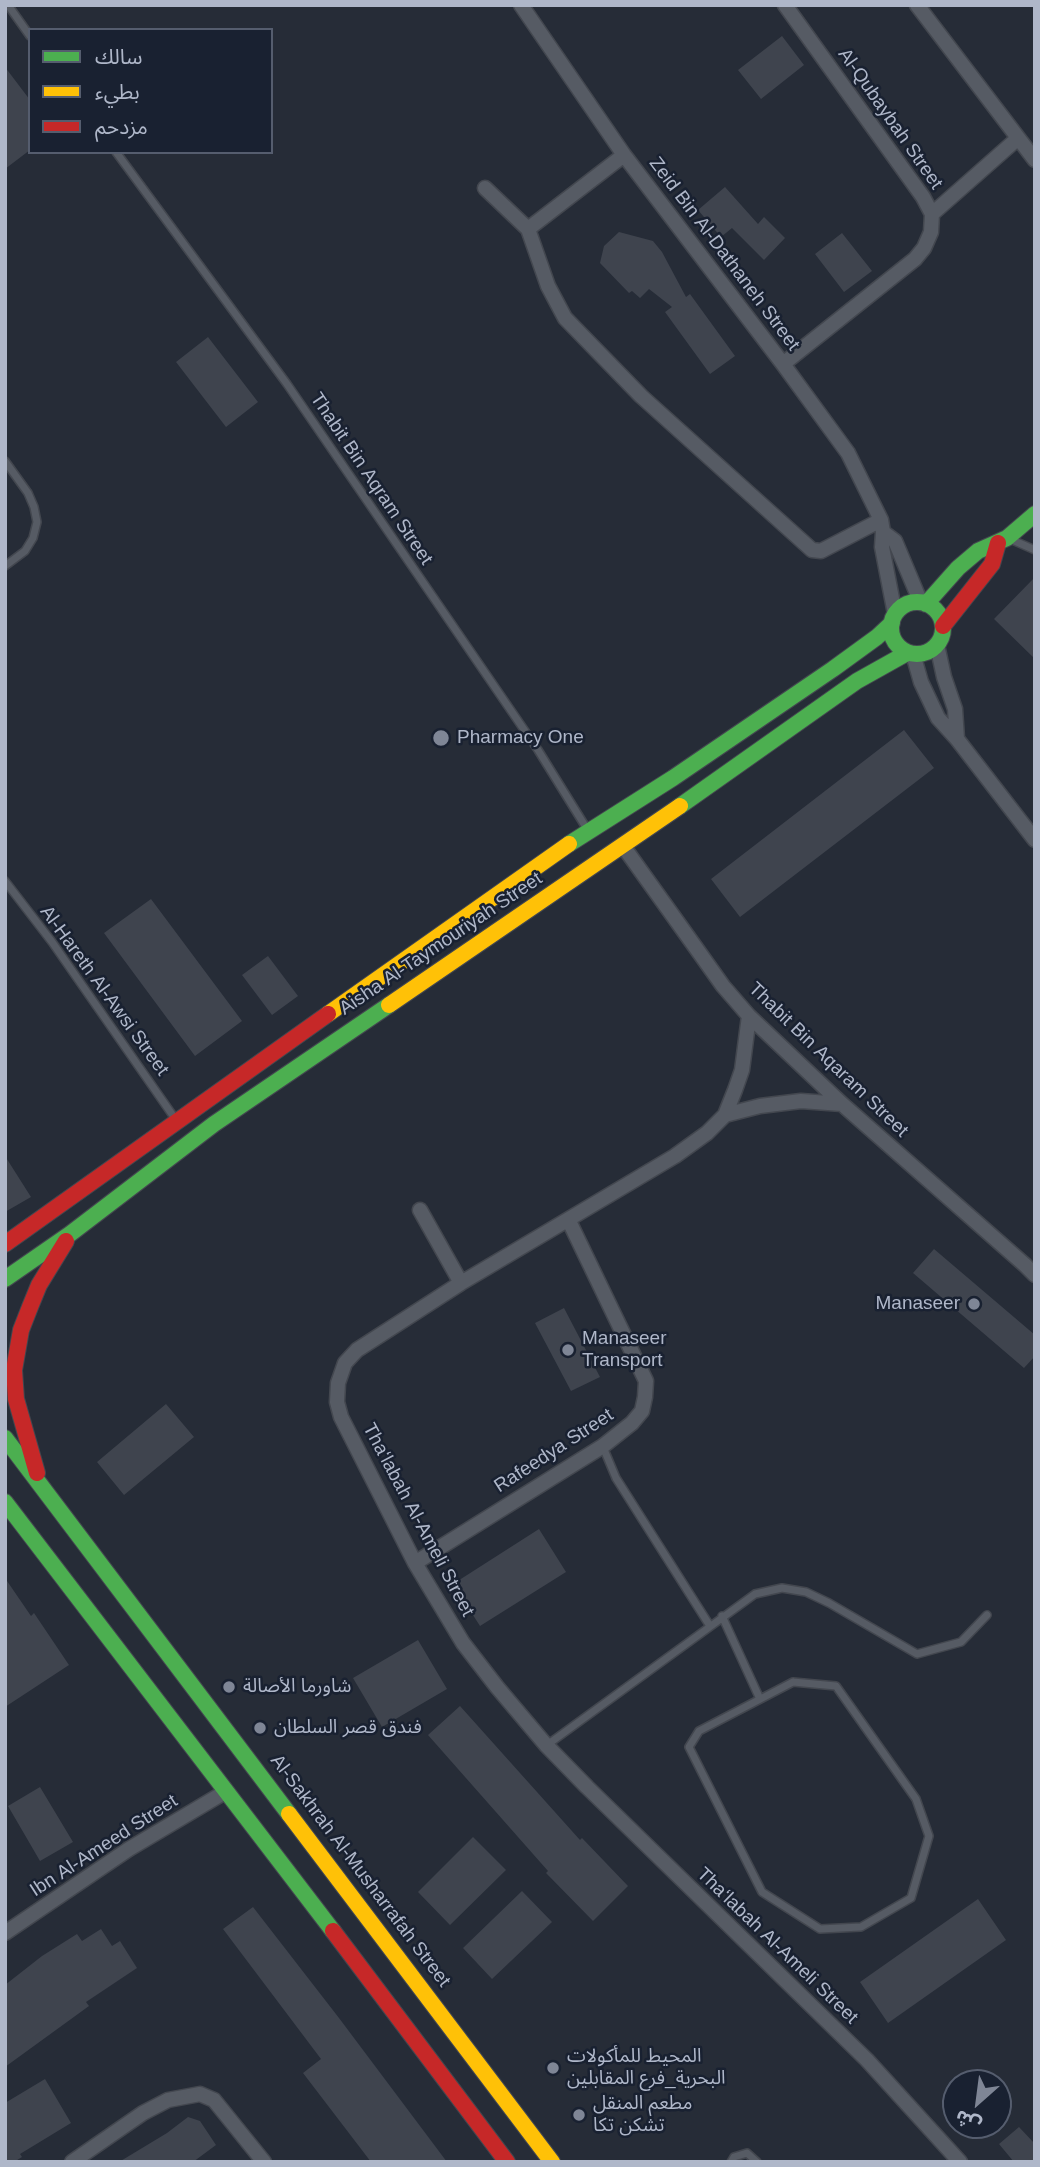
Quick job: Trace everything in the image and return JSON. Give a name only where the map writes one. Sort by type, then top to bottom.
[{"type":"street","name":"Zeid Bin Al-Dathaneh Street","points":[[521,5],[624,155],[848,453],[882,526],[895,541],[923,604]]},
{"type":"street","name":"Al-Qubaybah Street","points":[[783,364],[915,259],[925,248],[931,232],[932,214],[923,197],[785,5]]},
{"type":"street","points":[[917,5],[1035,160]]},
{"type":"street","points":[[932,214],[1017,139]]},
{"type":"street","points":[[528,229],[624,155]]},
{"type":"street","points":[[485,188],[528,229],[548,286],[565,318],[641,396],[806,546],[816,552],[821,551],[882,526]]},
{"type":"street","points":[[923,604],[978,551],[1003,540],[1035,514]]},
{"type":"street","name":"Zeid Bin Al-Dathaneh Street","points":[[882,526],[882,547],[894,618]]},
{"type":"street","points":[[943,626],[992,564],[1003,540]]},
{"type":"street","points":[[911,603],[923,604],[934,609],[940,617],[942,636],[937,645],[926,653],[910,654],[897,646],[892,635],[894,618],[902,607],[911,603]]},
{"type":"street","name":"Aisha Al-Taymouriyah Street","points":[[8,1240],[588,831],[673,778],[799,692],[877,636],[894,618]]},
{"type":"street","points":[[937,645],[955,709],[957,739]]},
{"type":"street","points":[[910,654],[938,718],[1035,841]]},
{"type":"street","name":"Aisha Al-Taymouriyah Street","points":[[5,1279],[70,1234],[214,1124],[624,846],[857,681],[910,654]]},
{"type":"street","name":"Thabit Bin Aqaram Street","points":[[624,846],[695,948],[749,1016],[842,1104],[1035,1275]]},
{"type":"street","name":"Tha‘labah Al-Ameli Street","points":[[749,1016],[742,1070],[725,1115],[706,1133],[675,1156],[461,1283],[357,1350],[345,1363],[338,1383],[337,1402],[341,1417],[415,1563],[463,1643],[546,1745],[635,1836],[867,2060],[960,2162]]},
{"type":"street","name":"Tha‘labah Al-Ameli Street","points":[[725,1115],[760,1106],[802,1101],[842,1104]]},
{"type":"street","points":[[420,1210],[461,1283]]},
{"type":"street","name":"Rafeedya Street","points":[[415,1563],[603,1446],[632,1423],[642,1411],[646,1381],[569,1221]]},
{"type":"street","points":[[41,1487],[16,1399],[14,1370],[21,1330],[30,1307],[44,1277],[70,1234]]},
{"type":"street","name":"Al-Sakhrah Al-Musharrafah Street","points":[[5,1438],[552,2162]]},
{"type":"street","points":[[5,1502],[507,2162]]},
{"type":"street","name":"Ibn Al-Ameed Street","points":[[5,1933],[129,1849],[225,1792]]},
{"type":"street","points":[[72,2162],[144,2113],[168,2100],[200,2094],[214,2101],[264,2162]]},
{"type":"lane","points":[[8,5],[28,33]]},
{"type":"lane","name":"Thabit Bin Aqram Street","points":[[117,154],[287,384],[538,750],[588,831]]},
{"type":"lane","points":[[5,461],[34,506],[37,522],[33,538],[24,551],[5,566]]},
{"type":"lane","points":[[1003,540],[1035,550]]},
{"type":"lane","name":"Al-Hareth Al-Awsi Street","points":[[5,881],[177,1120]]},
{"type":"lane","points":[[603,1446],[616,1478],[710,1626]]},
{"type":"lane","points":[[546,1745],[755,1594],[782,1588],[806,1592],[917,1654],[961,1642],[987,1615]]},
{"type":"lane","points":[[722,1616],[760,1699]]},
{"type":"lane","points":[[793,1682],[836,1686],[916,1799],[929,1836],[911,1898],[861,1927],[820,1929],[762,1892],[689,1747],[699,1731],[760,1699],[793,1682]]},
{"type":"lane","points":[[731,2162],[747,2153],[757,2162]]},
{"type":"building","points":[[782,36],[804,65],[761,99],[738,70]]},
{"type":"building","points":[[5,67],[28,97],[28,152],[5,169]]},
{"type":"building","points":[[725,187],[758,224],[764,217],[785,238],[764,260],[732,228],[721,237],[698,210]]},
{"type":"building","points":[[619,232],[653,241],[662,252],[686,297],[690,294],[735,356],[710,374],[665,312],[672,307],[649,289],[640,298],[632,291],[629,293],[600,263],[604,246]]},
{"type":"building","points":[[842,233],[872,271],[844,292],[815,254]]},
{"type":"building","points":[[208,337],[258,402],[226,427],[176,362]]},
{"type":"building","points":[[1035,577],[1035,659],[994,619]]},
{"type":"building","points":[[904,730],[934,768],[740,917],[711,879]]},
{"type":"building","points":[[151,899],[242,1021],[195,1056],[104,933]]},
{"type":"building","points":[[268,956],[298,996],[272,1015],[242,975]]},
{"type":"building","points":[[5,1156],[31,1197],[5,1212]]},
{"type":"building","name":"Manaseer","points":[[934,1249],[1035,1335],[1035,1356],[1024,1368],[913,1273]]},
{"type":"building","name":"Manaseer Transport","points":[[564,1308],[600,1377],[571,1391],[535,1323]]},
{"type":"building","points":[[166,1404],[194,1437],[124,1495],[97,1462]]},
{"type":"building","points":[[539,1529],[566,1572],[480,1626],[453,1584]]},
{"type":"building","points":[[5,1578],[31,1616],[34,1613],[69,1665],[5,1707]]},
{"type":"building","points":[[418,1640],[447,1689],[382,1727],[353,1678]]},
{"type":"building","points":[[460,1706],[580,1840],[582,1838],[628,1886],[593,1921],[546,1873],[548,1871],[428,1735]]},
{"type":"building","points":[[40,1787],[73,1842],[40,1861],[8,1806]]},
{"type":"building","points":[[473,1837],[506,1870],[450,1925],[418,1892]]},
{"type":"building","points":[[522,1891],[552,1922],[492,1979],[463,1948]]},
{"type":"building","points":[[978,1899],[1006,1940],[888,2023],[860,1982]]},
{"type":"building","points":[[253,1907],[447,2162],[371,2162],[303,2073],[321,2059],[223,1929]]},
{"type":"building","points":[[101,1929],[112,1946],[120,1941],[137,1968],[86,2002],[89,2006],[5,2067],[5,1985],[42,1956],[77,1934],[82,1941]]},
{"type":"building","points":[[45,2079],[71,2123],[20,2154],[22,2157],[14,2162],[5,2162],[5,2103]]},
{"type":"building","points":[[188,2117],[200,2121],[216,2145],[193,2162],[119,2162],[167,2133]]},
{"type":"building","points":[[1019,2127],[1035,2144],[1035,2162],[1014,2162],[999,2144],[1005,2139],[1012,2139],[1012,2133]]},
{"type":"traffic: fast","points":[[926,604],[958,568],[978,551],[1007,538],[1035,514]]},
{"type":"traffic: fast","points":[[917,602],[927,604],[935,610],[941,618],[943,628],[941,638],[935,646],[927,652],[917,654],[907,652],[899,646],[893,638],[891,628],[893,618],[899,610],[907,604],[917,602]]},
{"type":"traffic: fast","points":[[569,844],[673,778],[833,669],[892,623]]},
{"type":"traffic: fast","points":[[680,806],[857,681],[907,653]]},
{"type":"traffic: fast","points":[[5,1279],[70,1234],[214,1124],[389,1005]]},
{"type":"traffic: fast","points":[[5,1438],[289,1814]]},
{"type":"traffic: fast","points":[[5,1502],[333,1931]]},
{"type":"traffic: slow","points":[[389,1005],[680,806]]},
{"type":"traffic: slow","points":[[328,1014],[569,844]]},
{"type":"traffic: slow","points":[[289,1814],[552,2162]]},
{"type":"traffic: jam","points":[[943,626],[992,564],[998,543]]},
{"type":"traffic: jam","points":[[5,1244],[328,1014]]},
{"type":"traffic: jam","points":[[37,1473],[16,1399],[14,1370],[21,1330],[30,1307],[39,1285],[66,1241]]},
{"type":"traffic: jam","points":[[333,1931],[507,2162]]},
{"type":"place","name":"Pharmacy One","points":[[441,738]]},
{"type":"place","name":"Manaseer","points":[[974,1304]]},
{"type":"place","name":"Manaseer Transport","points":[[568,1350]]},
{"type":"place","name":"شاورما الأصالة","points":[[229,1687]]},
{"type":"place","name":"فندق قصر السلطان","points":[[260,1728]]},
{"type":"place","name":"المحيط للمأكولات البحرية_فرع المقابلين","points":[[553,2068]]},
{"type":"place","name":"مطعم المنقل تشكن تكا","points":[[579,2115]]}]
